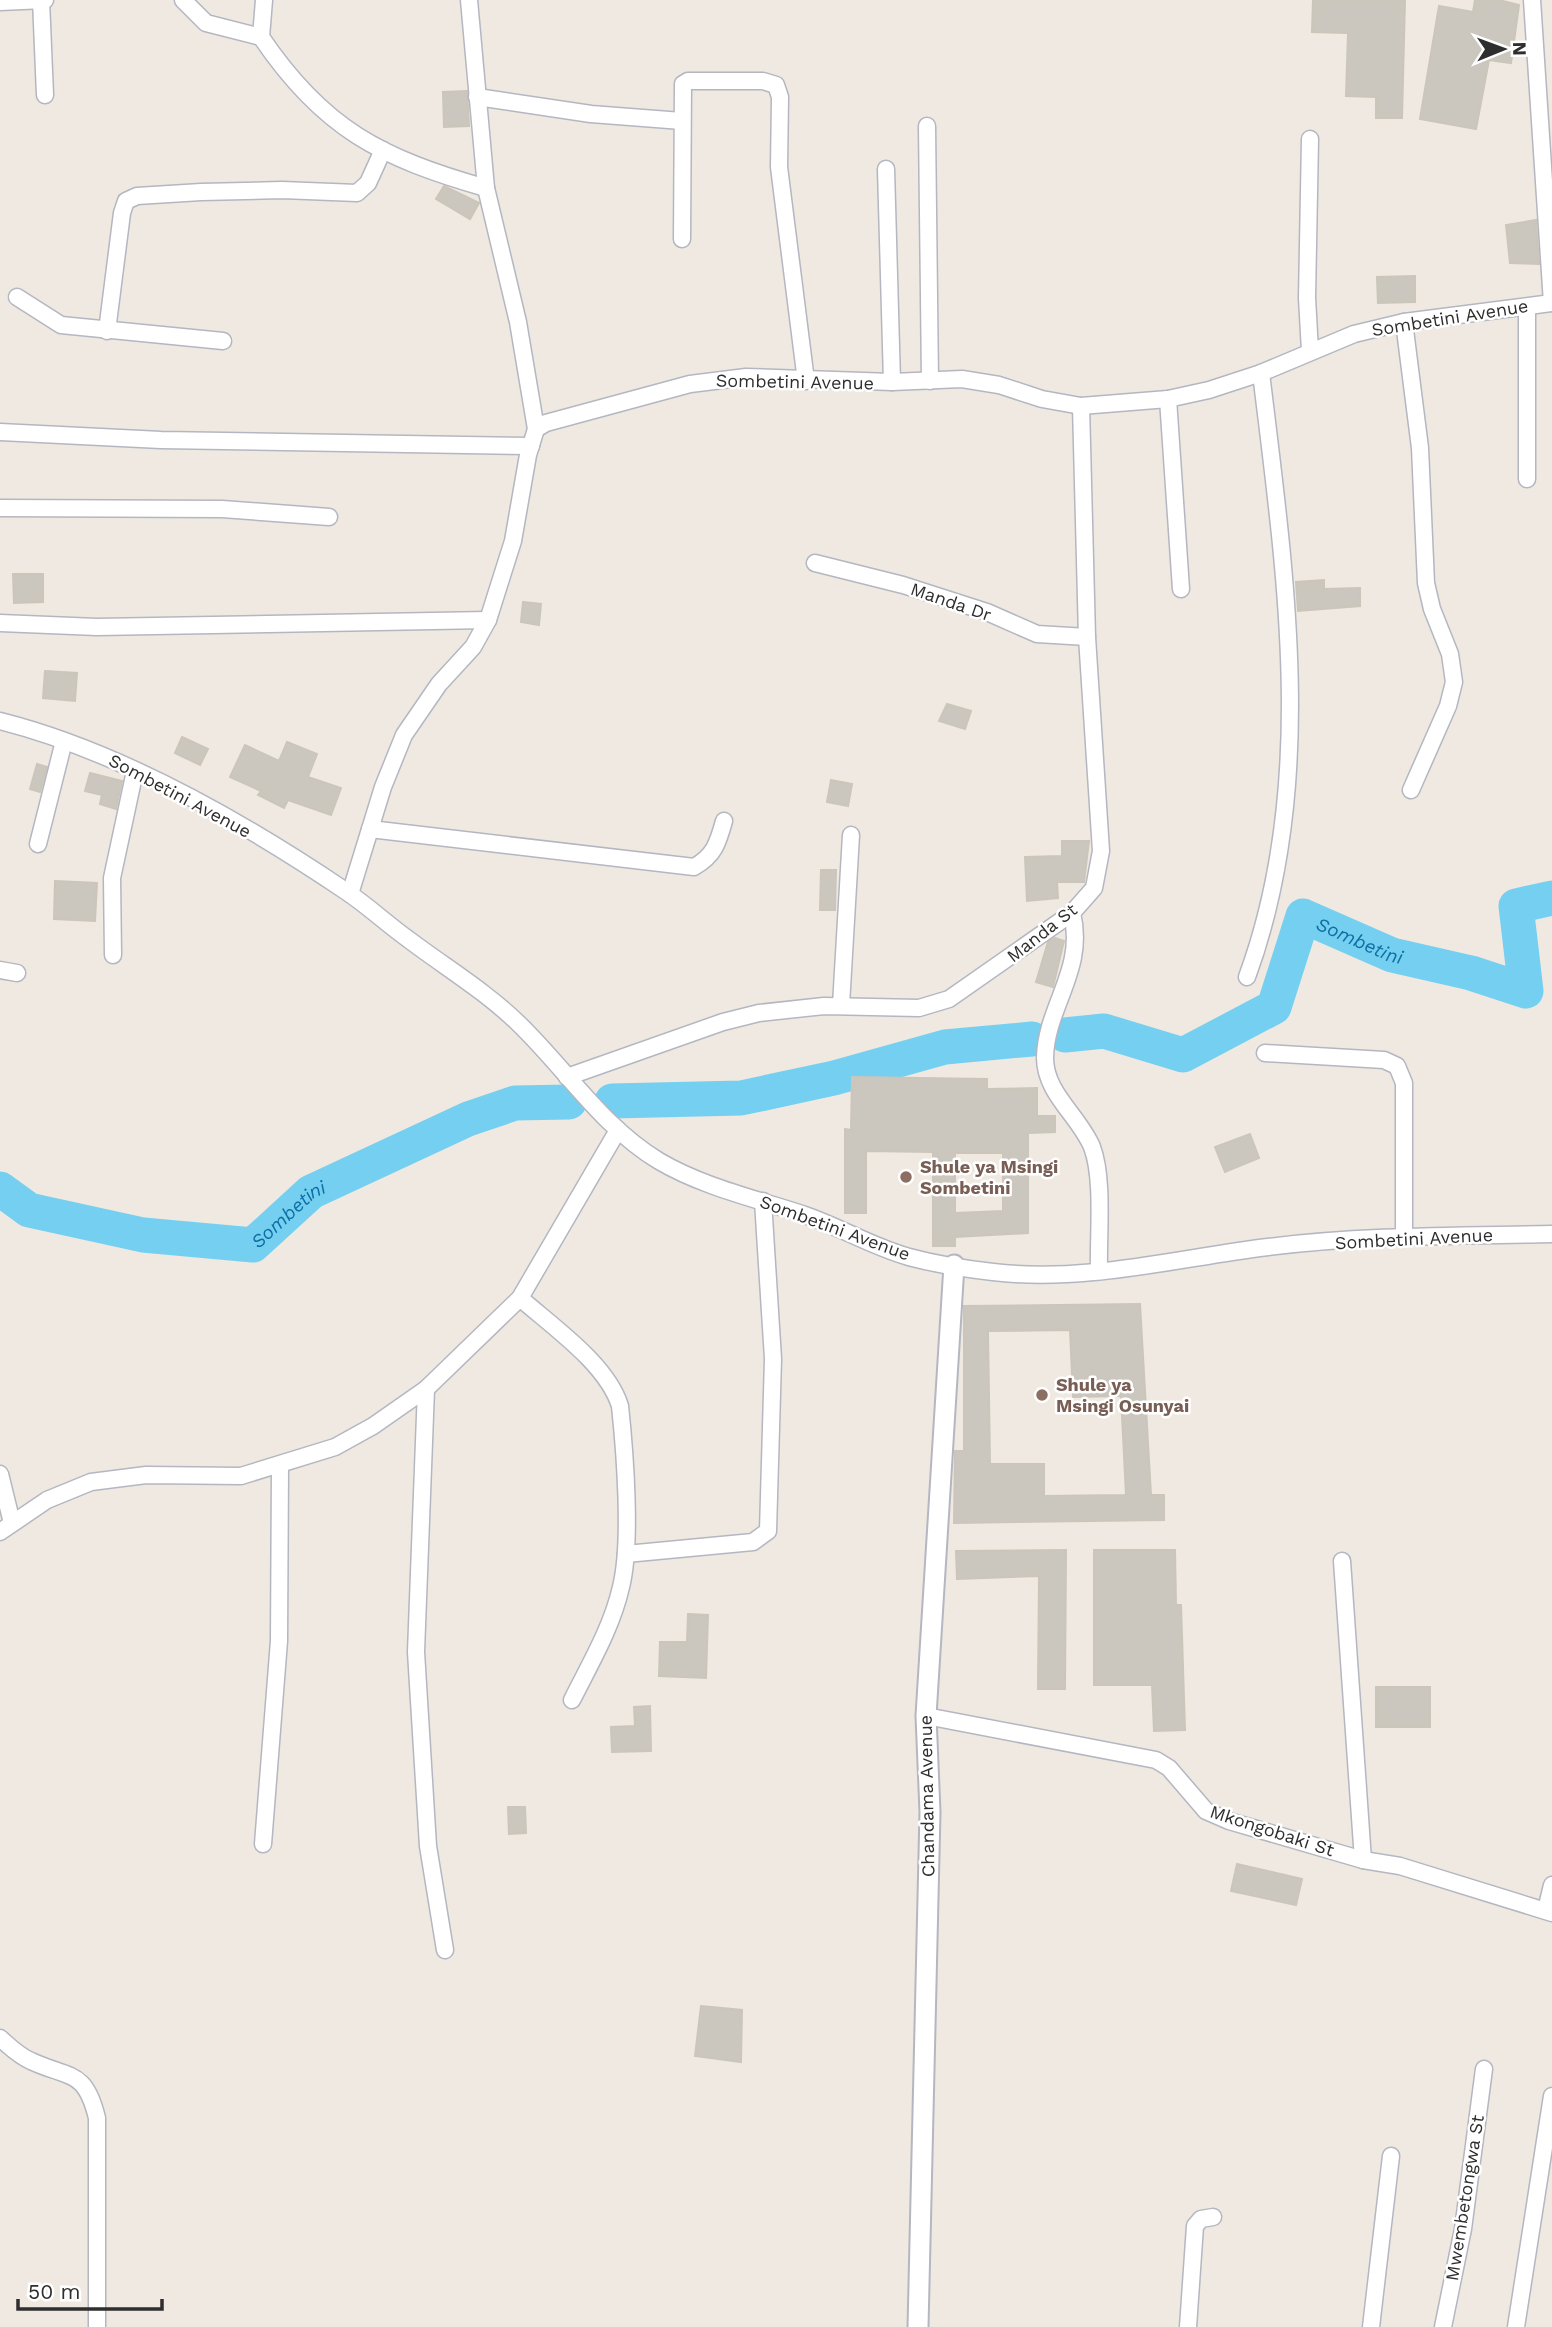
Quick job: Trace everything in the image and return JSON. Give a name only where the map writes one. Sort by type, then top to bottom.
[{"type":"street","points":[[0,2],[43,0],[45,95]]},
{"type":"street","points":[[183,0],[206,23],[261,37],[299,88],[336,124],[383,150],[441,175],[486,188]]},
{"type":"street","points":[[261,37],[264,0]]},
{"type":"street","points":[[349,894],[404,735],[439,684],[473,647],[488,620],[513,541],[536,429],[521,336],[486,188],[469,0]]},
{"type":"street","points":[[1532,0],[1552,303]]},
{"type":"street","points":[[682,239],[682,88],[688,82],[763,81],[776,85],[779,90],[779,167],[806,381]]},
{"type":"street","points":[[477,97],[591,114],[682,121]]},
{"type":"street","points":[[927,126],[930,381]]},
{"type":"street","points":[[1310,139],[1307,298],[1310,351]]},
{"type":"street","points":[[107,331],[122,213],[126,201],[144,195],[228,191],[357,193],[368,183],[383,150]]},
{"type":"street","points":[[886,169],[892,382]]},
{"type":"street","points":[[18,297],[55,323],[107,331],[223,341]]},
{"type":"street","name":"Sombetini Avenue","points":[[536,429],[556,419],[703,382],[746,377],[806,381],[981,382],[1081,407],[1168,399],[1209,390],[1261,373],[1354,334],[1404,322],[1552,303]]},
{"type":"street","points":[[1527,307],[1527,479]]},
{"type":"street","points":[[1404,322],[1420,448],[1426,583],[1454,668],[1448,705],[1411,790]]},
{"type":"street","points":[[1247,977],[1268,914],[1287,786],[1291,717],[1278,520],[1261,373]]},
{"type":"street","points":[[1168,399],[1181,589]]},
{"type":"street","name":"Manda St","points":[[567,1077],[723,1022],[759,1013],[841,1005],[898,1009],[919,1007],[948,999],[1072,913],[1094,888],[1101,851],[1087,636],[1081,407]]},
{"type":"street","points":[[0,432],[161,440],[531,446]]},
{"type":"street","points":[[0,508],[222,509],[329,517]]},
{"type":"street","name":"Manda Dr","points":[[815,563],[987,612],[1037,634],[1087,636]]},
{"type":"street","points":[[0,623],[97,626],[488,620]]},
{"type":"street","name":"Sombetini Avenue","points":[[0,721],[64,741],[135,771],[278,848],[349,894],[481,991],[519,1024],[618,1130],[657,1160],[689,1176],[763,1201],[906,1256],[995,1273],[1062,1273],[1270,1247],[1404,1238],[1552,1234]]},
{"type":"street","points":[[38,844],[64,741]]},
{"type":"street","points":[[113,955],[112,878],[135,771]]},
{"type":"street","points":[[370,830],[694,867],[716,849],[724,821]]},
{"type":"street","points":[[841,1005],[851,835]]},
{"type":"street","points":[[1072,913],[1077,943],[1046,1043],[1046,1071],[1051,1084],[1086,1137],[1096,1159],[1099,1270]]},
{"type":"street","points":[[0,970],[17,973]]},
{"type":"street","points":[[1265,1053],[1384,1060],[1397,1066],[1404,1083],[1404,1238]]},
{"type":"street","points":[[0,1474],[6,1528],[47,1500],[91,1482],[146,1475],[241,1476],[335,1447],[373,1426],[426,1389],[520,1298],[618,1130]]},
{"type":"street","points":[[626,1554],[753,1542],[768,1531],[772,1359],[763,1201]]},
{"type":"street","name":"Chandama Avenue","points":[[918,2327],[930,1812],[926,1716],[954,1265]]},
{"type":"street","points":[[520,1298],[601,1371],[614,1388],[622,1423],[626,1554],[621,1587],[606,1632],[572,1700]]},
{"type":"street","points":[[426,1389],[416,1652],[428,1846],[445,1950]]},
{"type":"street","points":[[263,1844],[279,1641],[280,1466]]},
{"type":"street","points":[[1342,1561],[1363,1860]]},
{"type":"street","name":"Mkongobaki St","points":[[926,1716],[1156,1760],[1169,1768],[1206,1811],[1363,1860],[1400,1866],[1549,1912]]},
{"type":"street","points":[[1549,1912],[1552,1885]]},
{"type":"street","points":[[0,2038],[31,2061],[81,2081],[91,2093],[97,2118],[96,2327]]},
{"type":"street","name":"Mwembetongwa St","points":[[1443,2327],[1463,2230],[1484,2069]]},
{"type":"street","points":[[1516,2327],[1552,2096]]},
{"type":"street","points":[[1371,2327],[1391,2156]]},
{"type":"street","points":[[1188,2327],[1195,2226],[1200,2219],[1213,2217]]},
{"type":"building","points":[[1313,0],[1405,0],[1402,118],[1376,118],[1376,97],[1346,96],[1348,33],[1312,32]]},
{"type":"building","points":[[1475,0],[1499,0],[1519,5],[1511,63],[1489,60],[1476,129],[1420,119],[1439,6],[1473,12]]},
{"type":"building","points":[[467,91],[469,126],[444,127],[443,92]]},
{"type":"building","points":[[444,186],[479,203],[470,219],[436,199]]},
{"type":"building","points":[[1536,220],[1539,264],[1510,263],[1506,225]]},
{"type":"building","points":[[1415,276],[1415,302],[1378,303],[1377,277]]},
{"type":"building","points":[[13,574],[43,574],[43,602],[14,603]]},
{"type":"building","points":[[1324,580],[1324,589],[1360,588],[1360,606],[1298,611],[1296,582]]},
{"type":"building","points":[[523,602],[541,604],[539,625],[521,622]]},
{"type":"building","points":[[45,671],[77,673],[75,701],[43,698]]},
{"type":"building","points":[[947,704],[971,711],[965,729],[939,721]]},
{"type":"building","points":[[182,737],[208,749],[200,765],[175,753]]},
{"type":"building","points":[[287,742],[317,754],[308,777],[341,788],[331,815],[288,800],[284,808],[258,795],[261,791],[230,777],[245,745],[279,761]]},
{"type":"building","points":[[37,764],[47,767],[40,792],[30,789]]},
{"type":"building","points":[[90,773],[122,781],[116,809],[100,804],[102,795],[85,791]]},
{"type":"building","points":[[831,780],[852,784],[848,806],[827,802]]},
{"type":"building","points":[[1062,841],[1089,841],[1084,882],[1057,882],[1058,898],[1027,901],[1025,857],[1062,856]]},
{"type":"building","points":[[821,870],[836,870],[835,910],[820,910]]},
{"type":"building","points":[[55,881],[97,883],[95,921],[54,919]]},
{"type":"building","points":[[1055,938],[1064,941],[1053,987],[1036,982],[1048,942]]},
{"type":"building","points":[[852,1077],[987,1079],[987,1089],[1037,1088],[1037,1116],[1055,1116],[1055,1132],[1028,1133],[1028,1233],[955,1237],[955,1246],[933,1246],[933,1152],[866,1151],[866,1213],[845,1213],[845,1129],[851,1130]],"holes":[[[955,1153],[1003,1153],[1003,1211],[955,1213]]]},
{"type":"building","points":[[1250,1134],[1259,1158],[1225,1172],[1215,1147]]},
{"type":"building","points":[[1140,1304],[1151,1495],[1164,1495],[1164,1520],[954,1523],[955,1451],[964,1451],[964,1306]],"holes":[[[1070,1330],[1073,1397],[1121,1396],[1126,1495],[1044,1496],[1044,1464],[990,1464],[988,1331]]]},
{"type":"building","points":[[1066,1550],[1065,1689],[1038,1689],[1039,1576],[957,1579],[956,1551]]},
{"type":"building","points":[[1094,1550],[1175,1550],[1176,1605],[1181,1605],[1185,1730],[1154,1731],[1152,1685],[1094,1685]]},
{"type":"building","points":[[688,1614],[708,1615],[706,1678],[659,1676],[660,1642],[687,1642]]},
{"type":"building","points":[[1376,1687],[1430,1687],[1430,1727],[1376,1727]]},
{"type":"building","points":[[650,1706],[651,1751],[612,1752],[611,1727],[635,1726],[634,1707]]},
{"type":"building","points":[[508,1807],[525,1807],[526,1833],[509,1834]]},
{"type":"building","points":[[1237,1864],[1302,1879],[1296,1905],[1231,1891]]},
{"type":"building","points":[[701,2006],[742,2010],[741,2062],[695,2056]]},
{"type":"waterway","name":"Sombetini","points":[[1065,1035],[1104,1031],[1183,1055],[1274,1007],[1303,916],[1392,955],[1471,973],[1526,991],[1516,906],[1552,898]]},
{"type":"waterway","name":"Sombetini","points":[[612,1101],[741,1098],[834,1078],[945,1047],[1032,1039]]},
{"type":"waterway","name":"Sombetini","points":[[0,1189],[29,1210],[143,1235],[253,1245],[311,1192],[468,1119],[515,1103],[569,1102]]},
{"type":"place","name":"Shule ya Msingi Sombetini","points":[[906,1177]]},
{"type":"place","name":"Shule ya Msingi Osunyai","points":[[1042,1395]]}]
